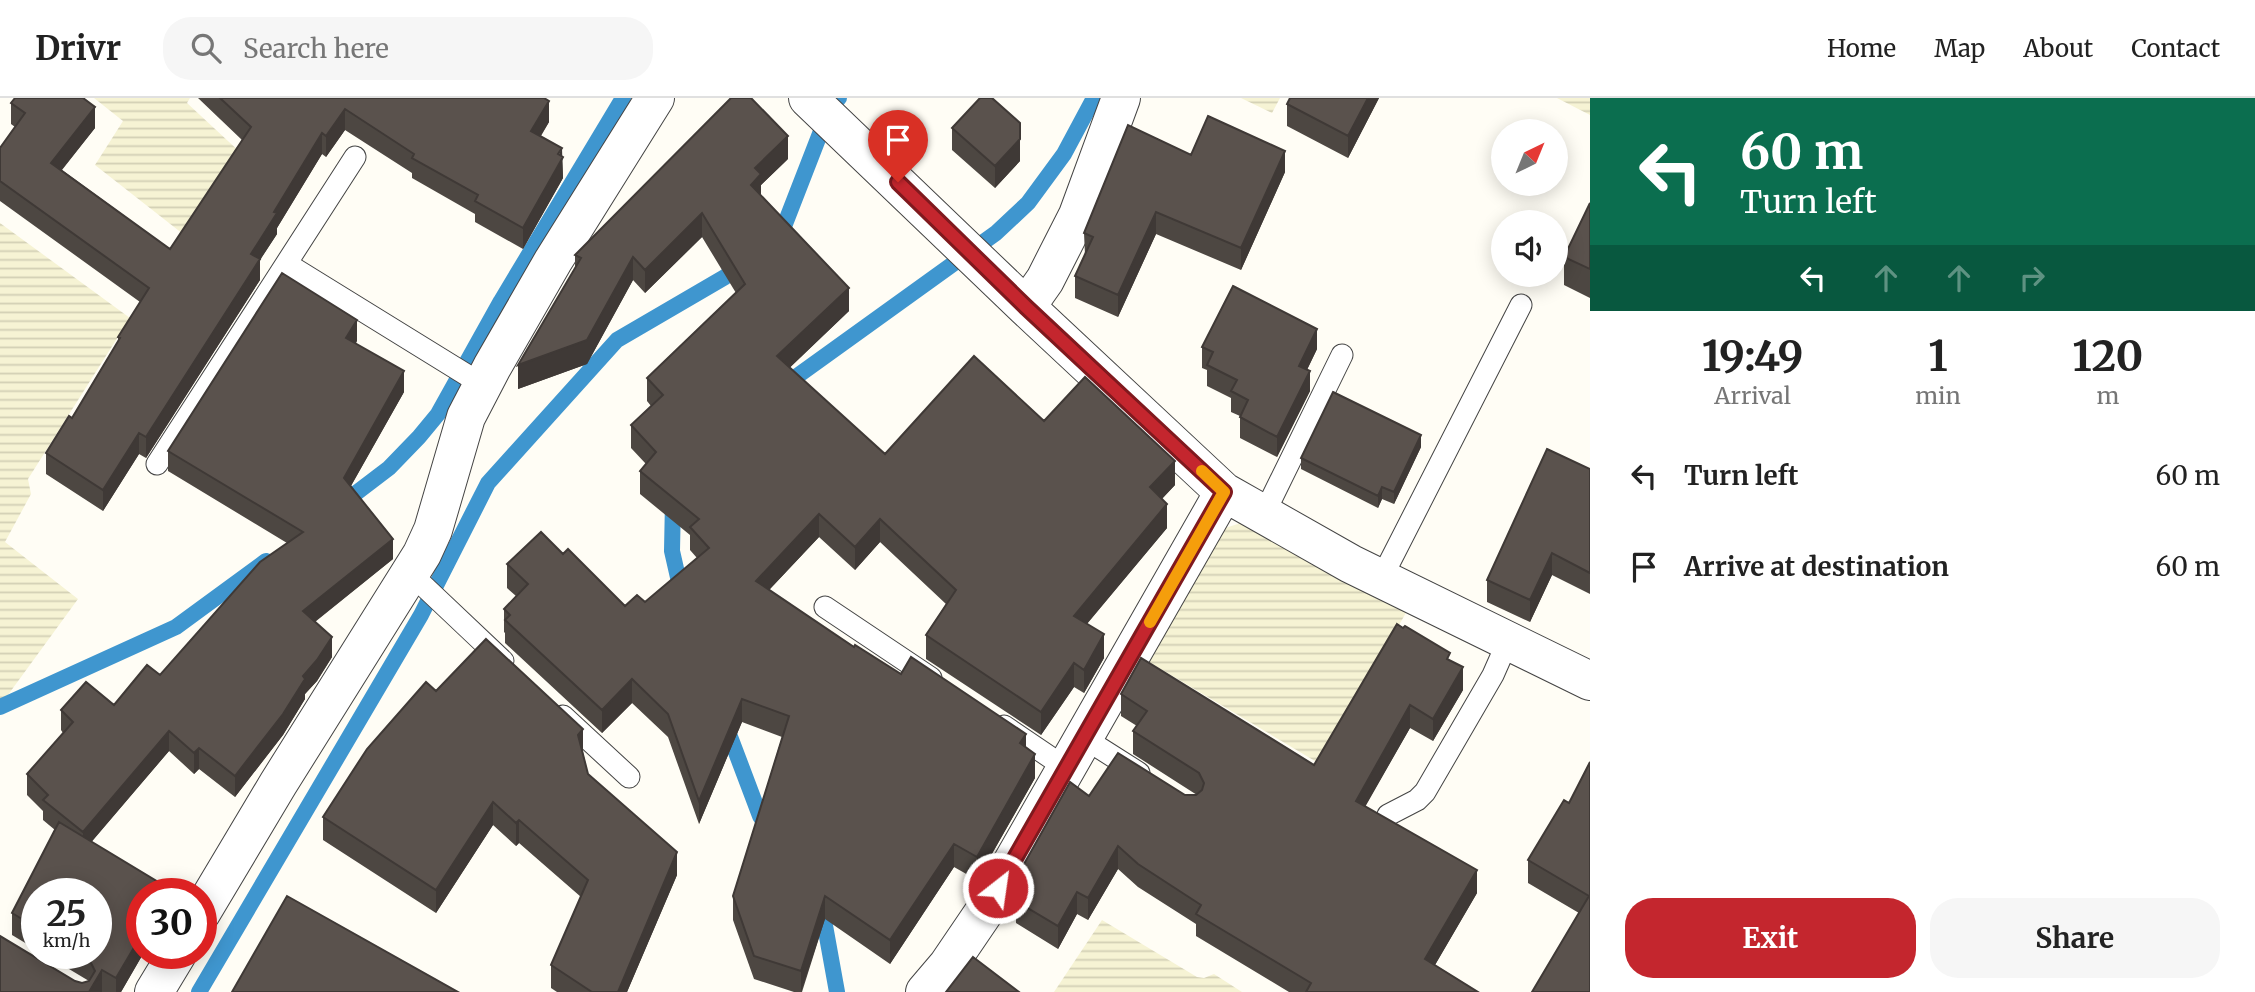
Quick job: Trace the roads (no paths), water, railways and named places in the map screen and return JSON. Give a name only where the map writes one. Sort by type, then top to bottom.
[{"type":"street","points":[[217,886],[410,573],[433,530],[466,417],[469,377],[553,261],[655,98]]},
{"type":"street","points":[[808,98],[1224,492],[1381,579],[1590,681]]},
{"type":"street","points":[[1026,307],[1045,280],[1078,215],[1121,98]]},
{"type":"street","points":[[925,992],[948,965],[984,912],[1224,492]]},
{"type":"street","points":[[154,992],[168,969]]},
{"type":"lane","points":[[157,464],[355,157]]},
{"type":"lane","points":[[287,264],[469,377]]},
{"type":"lane","points":[[1381,579],[1521,305]]},
{"type":"lane","points":[[1263,516],[1342,355]]},
{"type":"lane","points":[[410,573],[520,676]]},
{"type":"lane","points":[[825,607],[951,691]]},
{"type":"lane","points":[[1388,815],[1417,800],[1425,792],[1493,676],[1508,641]]},
{"type":"lane","points":[[550,704],[629,777]]},
{"type":"lane","points":[[986,714],[1075,753],[1159,785]]},
{"type":"waterway","points":[[339,506],[389,468],[438,414],[501,301],[623,98]]},
{"type":"waterway","points":[[774,236],[783,229],[830,108],[839,98]]},
{"type":"waterway","points":[[782,387],[996,233],[1028,203],[1064,154],[1094,98]]},
{"type":"waterway","points":[[199,992],[421,615],[488,483],[617,340],[725,277],[741,264]]},
{"type":"waterway","points":[[673,500],[672,551],[682,595]]},
{"type":"waterway","points":[[0,707],[176,627],[266,561]]},
{"type":"waterway","points":[[726,726],[760,816],[770,830]]},
{"type":"waterway","points":[[814,903],[824,920],[837,992]]}]
